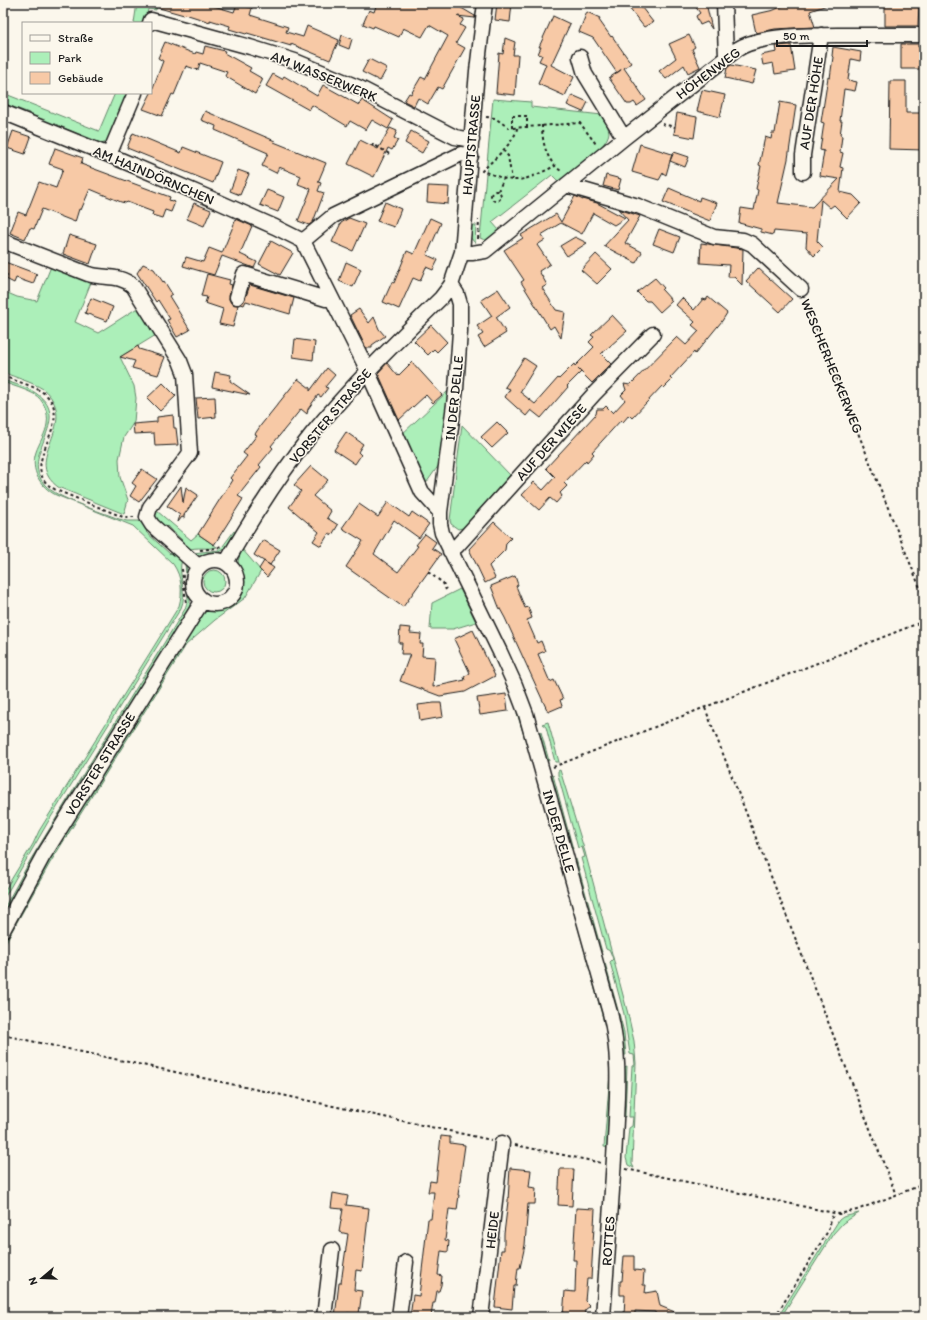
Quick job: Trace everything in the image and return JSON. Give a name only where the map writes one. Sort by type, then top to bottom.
[{"type":"street","name":"HAUPTSTRASSE","points":[[451,285],[462,252],[476,160],[472,140],[473,120],[484,3]]},
{"type":"street","points":[[724,3],[726,57]]},
{"type":"street","name":"AM WASSERWERK","points":[[150,22],[151,20],[295,61],[360,88],[455,136],[472,140]]},
{"type":"street","name":"AUF DER HÖHE","points":[[803,172],[803,155],[821,35]]},
{"type":"street","name":"HÖHENWEG","points":[[476,253],[485,251],[624,138],[740,47],[756,41],[794,36],[924,35]]},
{"type":"street","points":[[580,57],[585,74],[624,138]]},
{"type":"street","points":[[109,155],[135,94]]},
{"type":"street","name":"AM HAINDÖRNCHEN","points":[[3,112],[109,155],[275,227],[303,242]]},
{"type":"street","points":[[440,512],[422,492],[368,371],[303,242],[332,216],[461,154],[476,160]]},
{"type":"street","name":"WESCHERHECKERWEG","points":[[570,182],[638,206],[714,237],[746,241],[752,244],[801,289]]},
{"type":"street","points":[[3,241],[88,274],[122,279],[129,282],[180,361],[185,374],[190,453],[150,507],[147,517],[152,525],[198,566]]},
{"type":"street","points":[[462,252],[476,253]]},
{"type":"street","points":[[237,297],[244,274],[326,299],[331,297]]},
{"type":"street","name":"VORSTER STRASSE","points":[[227,562],[273,486],[311,435],[344,396],[441,298],[451,285]]},
{"type":"street","name":"IN DER DELLE","points":[[451,285],[457,294],[460,304],[460,331],[456,389],[440,512],[440,524],[442,533],[450,551],[515,685],[549,766],[614,1032],[618,1086],[618,1167]]},
{"type":"street","name":"AUF DER WIESE","points":[[450,551],[457,546],[594,394],[653,334]]},
{"type":"street","points":[[213,559],[227,562],[236,576],[237,584],[235,592],[231,598],[223,603],[214,604],[203,600],[196,594],[193,588],[192,580],[198,566],[206,560],[213,559]]},
{"type":"street","name":"VORSTER STRASSE","points":[[3,930],[47,850],[203,600]]},
{"type":"street","name":"HEIDE","points":[[481,1317],[502,1143]]},
{"type":"street","name":"ROTTES","points":[[603,1317],[618,1167]]},
{"type":"street","points":[[324,1317],[332,1250]]},
{"type":"street","points":[[399,1317],[406,1262]]},
{"type":"path","points":[[512,128],[512,116],[527,116],[527,128]]},
{"type":"path","points":[[473,120],[482,121],[482,117],[495,118],[509,128],[527,128],[542,125],[580,123],[604,154]]},
{"type":"path","points":[[542,125],[542,133],[547,152],[555,166],[570,182]]},
{"type":"path","points":[[482,171],[504,150],[517,134],[517,128]]},
{"type":"path","points":[[372,146],[373,144],[392,155]]},
{"type":"path","points":[[504,150],[508,156],[512,180]]},
{"type":"path","points":[[476,160],[482,171],[512,180],[525,178],[555,166]]},
{"type":"path","points":[[498,191],[494,191],[491,194],[491,198],[498,200],[500,198],[498,191],[504,178]]},
{"type":"path","points":[[476,253],[479,215]]},
{"type":"path","name":"WESCHERHECKERWEG","points":[[801,289],[924,598]]},
{"type":"path","points":[[3,376],[42,392],[52,403],[55,414],[54,424],[42,454],[40,465],[42,475],[48,484],[56,490],[123,517],[147,517]]},
{"type":"path","points":[[186,603],[182,564],[190,551],[217,548],[224,543]]},
{"type":"path","points":[[428,572],[443,583],[446,590]]},
{"type":"path","points":[[549,766],[704,708],[924,621]]},
{"type":"path","points":[[704,708],[896,1195]]},
{"type":"path","points":[[3,1035],[833,1214],[851,1212],[924,1184]]},
{"type":"path","points":[[775,1317],[828,1231],[833,1214]]},
{"type":"green space","points":[[137,3],[157,3],[156,10],[148,9],[146,22],[134,22]]},
{"type":"green space","points":[[3,93],[99,131],[115,94],[128,94],[114,123],[116,125],[107,142],[101,144],[91,142],[92,140],[57,125],[56,127],[28,115],[29,113],[3,103]]},
{"type":"green space","points":[[493,99],[531,102],[531,107],[602,115],[609,132],[603,145],[596,152],[559,182],[552,175],[492,222],[499,230],[487,241],[480,238]]},
{"type":"green space","points":[[469,225],[476,225],[475,243],[469,236]]},
{"type":"green space","points":[[52,264],[92,280],[75,322],[98,333],[139,307],[156,335],[120,357],[134,386],[136,398],[134,422],[124,437],[119,459],[120,477],[128,500],[124,514],[58,487],[49,477],[45,467],[46,457],[56,424],[57,413],[53,401],[43,389],[3,372],[3,291],[17,297],[37,301]]},
{"type":"green space","points":[[3,380],[37,394],[47,404],[50,415],[49,426],[40,450],[38,462],[38,473],[45,485],[69,500],[119,519],[139,521],[149,529],[146,532],[170,554],[173,551],[182,559],[181,571],[183,602],[181,608],[48,822],[3,900],[3,893],[33,844],[39,831],[179,606],[181,585],[180,579],[173,564],[133,526],[56,495],[50,492],[41,483],[35,471],[34,459],[46,427],[47,416],[45,407],[41,400],[34,394],[3,382]]},
{"type":"green space","points":[[448,391],[439,465],[424,486],[401,435]]},
{"type":"green space","points":[[462,425],[510,475],[463,528],[458,529],[451,524],[450,520]]},
{"type":"green space","points":[[156,508],[158,510],[157,511],[191,540],[198,534],[217,547],[195,548],[188,550],[180,543],[182,540],[167,526],[164,529],[154,518]]},
{"type":"green space","points":[[234,531],[237,533],[228,546],[222,551],[202,555],[193,553],[219,550]]},
{"type":"green space","points":[[242,549],[261,571],[245,598],[215,620],[186,645],[50,863],[3,947],[3,942],[46,860],[203,614],[207,611],[229,604],[238,595],[242,583],[238,561]]},
{"type":"green space","points":[[185,563],[190,598],[189,608],[34,859],[3,916],[3,910],[31,859],[185,609],[188,599]]},
{"type":"green space","points":[[214,570],[222,573],[225,581],[222,589],[214,592],[206,589],[203,581],[206,573]]},
{"type":"green space","points":[[460,589],[476,622],[453,629],[430,629],[432,603]]},
{"type":"green space","points":[[517,713],[519,714],[534,768]]},
{"type":"green space","points":[[548,722],[559,762],[555,762],[546,727],[542,724]]},
{"type":"green space","points":[[539,732],[541,732],[549,761],[545,759]]},
{"type":"green space","points":[[560,770],[585,852],[628,1014],[634,1041],[636,1063],[632,1164],[634,1168],[628,1165],[626,1158],[629,1128],[632,1126],[633,1117],[629,1117],[632,1066],[635,1065],[634,1055],[630,1054],[624,1014],[610,962],[613,959],[610,951],[606,949],[581,858],[585,857],[582,847],[578,848],[558,775],[558,771]]},
{"type":"green space","points":[[553,775],[573,849],[571,849],[551,780]]},
{"type":"green space","points":[[543,801],[611,1042],[611,1060],[607,1033]]},
{"type":"green space","points":[[576,859],[602,952],[599,952],[574,861]]},
{"type":"green space","points":[[605,963],[624,1032],[626,1055],[623,1055],[603,964]]},
{"type":"green space","points":[[611,1063],[610,1148],[604,1147]]},
{"type":"green space","points":[[627,1066],[625,1117],[622,1116],[624,1067]]},
{"type":"green space","points":[[859,1213],[843,1223],[833,1234],[781,1317],[778,1317],[839,1220],[843,1217]]},
{"type":"building","points":[[153,3],[215,3],[214,6],[234,12],[237,4],[252,8],[250,15],[288,27],[286,32],[303,37],[307,26],[339,40],[330,60],[291,44],[291,46],[229,29],[230,26],[210,20],[210,22],[152,6]]},
{"type":"building","points":[[377,3],[459,3],[458,6],[475,16],[475,18],[457,16],[464,19],[460,25],[465,28],[456,43],[465,48],[442,89],[438,87],[428,104],[418,98],[414,106],[404,101],[409,93],[411,94],[421,77],[425,79],[448,36],[429,25],[422,37],[403,28],[399,37],[374,26],[373,28],[363,24],[369,10],[374,12]]},
{"type":"building","points":[[497,3],[512,3],[510,22],[495,20]]},
{"type":"building","points":[[625,3],[638,3],[653,22],[644,27]]},
{"type":"building","points":[[693,3],[706,3],[712,29],[707,22],[700,25],[696,16],[700,13]]},
{"type":"building","points":[[789,3],[830,4],[810,11],[815,27],[775,29],[756,33],[752,15],[774,10]]},
{"type":"building","points":[[885,4],[919,5],[918,26],[885,26]]},
{"type":"building","points":[[587,12],[600,18],[599,20],[631,63],[624,68],[646,100],[637,106],[634,102],[627,104],[609,78],[617,73],[593,38],[579,32]]},
{"type":"building","points":[[553,16],[570,24],[551,65],[574,77],[565,96],[538,84],[546,64],[539,61],[542,55],[538,54],[541,47],[539,47]]},
{"type":"building","points":[[342,35],[352,39],[349,49],[339,45]]},
{"type":"building","points":[[689,35],[695,47],[692,49],[700,67],[688,73],[684,65],[666,79],[659,71],[676,58],[669,44]]},
{"type":"building","points":[[505,38],[515,42],[513,55],[518,55],[515,95],[496,93],[499,53],[503,54]]},
{"type":"building","points":[[165,42],[195,54],[196,52],[203,54],[205,46],[225,51],[224,53],[251,68],[249,71],[263,79],[255,94],[225,76],[227,72],[200,63],[198,70],[186,66],[174,95],[172,94],[162,116],[143,109],[150,94],[152,94],[163,61],[158,58]]},
{"type":"building","points":[[901,44],[918,44],[918,47],[924,47],[924,69],[901,69]]},
{"type":"building","points":[[791,45],[795,71],[775,74],[773,63],[763,65],[761,55],[777,52],[776,46]]},
{"type":"building","points":[[833,47],[861,52],[860,61],[851,59],[848,80],[857,82],[855,91],[844,89],[840,121],[842,121],[840,135],[842,136],[840,152],[843,153],[840,167],[843,168],[840,192],[853,195],[861,203],[847,218],[834,205],[830,208],[821,200],[817,241],[823,247],[814,256],[806,247],[807,234],[774,231],[773,235],[761,232],[761,229],[739,223],[741,208],[754,210],[758,190],[756,189],[761,166],[759,165],[765,137],[771,139],[772,133],[775,133],[780,102],[796,105],[788,159],[778,203],[812,207],[839,179],[820,176],[824,151],[820,150],[824,123],[821,122],[828,77],[830,78]]},
{"type":"building","points":[[369,59],[387,68],[380,81],[362,72]]},
{"type":"building","points":[[731,65],[756,70],[752,84],[725,78],[727,68]]},
{"type":"building","points":[[273,74],[282,79],[284,76],[317,96],[323,85],[359,105],[362,100],[393,120],[388,129],[372,120],[366,130],[350,121],[347,126],[312,105],[309,110],[266,86]]},
{"type":"building","points":[[890,81],[906,81],[906,113],[924,113],[924,150],[889,149]]},
{"type":"building","points":[[702,90],[725,95],[720,117],[697,111]]},
{"type":"building","points":[[572,95],[588,102],[583,112],[567,105]]},
{"type":"building","points":[[205,111],[275,141],[274,142],[326,163],[318,182],[321,183],[318,191],[324,193],[313,222],[309,225],[298,221],[311,189],[298,184],[301,176],[279,167],[276,173],[262,166],[268,153],[215,130],[216,126],[201,120]]},
{"type":"building","points":[[677,113],[697,117],[694,138],[674,134]]},
{"type":"building","points":[[390,128],[397,131],[394,138],[398,140],[392,150],[388,148],[374,177],[348,164],[360,140],[378,149]]},
{"type":"building","points":[[13,131],[31,137],[25,154],[7,148]]},
{"type":"building","points":[[411,131],[429,141],[422,153],[405,143]]},
{"type":"building","points":[[133,133],[181,153],[183,147],[221,162],[213,183],[127,148]]},
{"type":"building","points":[[640,144],[672,154],[666,175],[663,173],[659,180],[632,172]]},
{"type":"building","points":[[55,148],[83,158],[81,164],[170,197],[169,200],[175,202],[171,212],[165,210],[162,218],[152,215],[153,212],[127,202],[121,202],[90,189],[81,210],[79,209],[75,222],[42,209],[34,229],[30,228],[25,239],[10,233],[18,212],[26,215],[39,182],[56,188],[63,169],[49,164]]},
{"type":"building","points":[[674,152],[689,157],[685,167],[670,161]]},
{"type":"building","points":[[238,170],[249,174],[240,195],[230,191]]},
{"type":"building","points":[[606,175],[621,179],[618,190],[603,186]]},
{"type":"building","points":[[428,186],[449,187],[448,204],[427,202]]},
{"type":"building","points":[[669,188],[699,201],[700,197],[717,203],[710,221],[663,202]]},
{"type":"building","points":[[267,190],[284,197],[278,212],[260,205]]},
{"type":"building","points":[[575,196],[583,200],[597,203],[625,218],[614,225],[593,213],[582,234],[561,223],[541,235],[545,240],[537,245],[550,264],[539,271],[547,285],[542,288],[556,310],[565,312],[561,338],[554,326],[550,329],[521,282],[524,280],[504,250],[523,238],[521,235],[556,214],[561,222]]},
{"type":"building","points":[[385,202],[401,209],[394,227],[377,221]]},
{"type":"building","points":[[194,203],[211,210],[204,226],[187,219]]},
{"type":"building","points":[[618,209],[640,216],[625,243],[642,252],[636,263],[604,246],[628,220]]},
{"type":"building","points":[[349,218],[365,224],[353,251],[332,242],[341,223]]},
{"type":"building","points":[[430,218],[441,223],[427,255],[438,260],[433,270],[426,267],[420,281],[413,278],[399,309],[383,302],[392,282],[394,283],[407,251],[414,254]]},
{"type":"building","points":[[236,219],[252,226],[240,254],[257,262],[254,268],[222,256],[214,275],[183,266],[186,257],[203,262],[209,248],[222,253]]},
{"type":"building","points":[[659,229],[680,237],[674,252],[653,244]]},
{"type":"building","points":[[69,235],[97,244],[90,264],[63,254]]},
{"type":"building","points":[[575,237],[587,243],[567,256],[560,246]]},
{"type":"building","points":[[271,241],[293,253],[280,275],[259,264]]},
{"type":"building","points":[[701,243],[743,249],[742,285],[734,277],[728,277],[729,265],[700,263]]},
{"type":"building","points":[[596,254],[612,269],[597,284],[581,270]]},
{"type":"building","points":[[5,262],[37,274],[33,284],[16,278],[14,283],[6,279],[8,275],[3,273]]},
{"type":"building","points":[[346,262],[361,269],[353,287],[339,281]]},
{"type":"building","points":[[143,264],[154,269],[163,282],[164,281],[172,294],[169,296],[190,330],[177,337],[167,320],[170,319],[158,300],[156,302],[137,273]]},
{"type":"building","points":[[758,268],[792,299],[780,312],[746,281]]},
{"type":"building","points":[[207,274],[230,280],[229,284],[232,285],[229,299],[231,303],[238,305],[233,327],[219,324],[223,309],[205,303],[207,297],[201,296]]},
{"type":"building","points":[[655,278],[664,288],[662,290],[672,301],[660,312],[650,301],[646,301],[637,292]]},
{"type":"building","points":[[250,285],[294,298],[290,314],[246,301],[244,305],[241,304],[245,299]]},
{"type":"building","points":[[498,289],[510,307],[496,317],[506,333],[484,347],[478,337],[483,334],[477,326],[492,316],[481,300]]},
{"type":"building","points":[[708,297],[727,313],[722,321],[695,354],[694,352],[670,378],[672,380],[664,388],[662,386],[632,418],[629,415],[623,422],[621,420],[592,452],[594,454],[587,462],[586,460],[564,483],[567,486],[560,493],[562,496],[556,503],[550,498],[539,510],[522,495],[534,482],[543,490],[555,477],[546,468],[596,414],[597,409],[603,409],[606,406],[613,413],[625,400],[621,395],[626,390],[624,384],[630,385],[677,337],[686,345],[699,331],[692,325],[695,322],[676,305],[682,298],[694,310],[703,299],[706,300]]},
{"type":"building","points":[[91,298],[113,307],[107,321],[85,313]]},
{"type":"building","points":[[359,309],[369,323],[374,317],[379,329],[385,336],[372,345],[372,348],[366,348],[350,315]]},
{"type":"building","points":[[612,315],[627,331],[601,354],[611,364],[592,383],[581,372],[567,386],[568,387],[541,418],[531,410],[526,416],[505,397],[510,389],[505,387],[524,358],[536,366],[520,392],[535,404],[558,378],[559,379],[574,364],[575,366],[594,347],[589,342],[594,337],[591,335]]},
{"type":"building","points":[[431,325],[447,342],[437,352],[434,349],[428,355],[414,341]]},
{"type":"building","points":[[295,339],[315,342],[313,360],[293,357]]},
{"type":"building","points":[[138,346],[139,349],[165,357],[158,375],[132,368],[135,361],[120,357]]},
{"type":"building","points":[[412,362],[442,395],[433,403],[426,395],[399,420],[378,373],[387,363],[398,376]]},
{"type":"building","points":[[327,368],[335,375],[325,387],[328,388],[321,397],[318,395],[308,409],[307,414],[301,409],[271,446],[273,448],[259,465],[261,467],[238,496],[243,499],[214,545],[198,534],[232,480],[230,478],[247,456],[243,453],[257,435],[255,434],[261,425],[298,379],[310,388],[310,391]]},
{"type":"building","points":[[215,372],[231,375],[230,381],[250,395],[212,387]]},
{"type":"building","points":[[163,383],[176,396],[160,411],[147,398]]},
{"type":"building","points":[[215,397],[216,417],[198,419],[196,398]]},
{"type":"building","points":[[173,415],[178,445],[155,446],[154,433],[134,434],[133,424],[157,422],[157,417]]},
{"type":"building","points":[[497,422],[508,433],[492,448],[481,437]]},
{"type":"building","points":[[346,432],[363,444],[358,452],[361,455],[355,464],[334,450]]},
{"type":"building","points":[[311,466],[328,480],[313,496],[331,511],[327,518],[338,525],[332,535],[329,533],[321,546],[313,541],[319,532],[289,507],[301,491],[294,485]]},
{"type":"building","points":[[142,469],[157,479],[139,502],[130,496],[136,486],[132,483]]},
{"type":"building","points":[[181,486],[183,503],[186,487],[198,495],[184,515],[184,518],[182,517],[178,522],[180,515],[167,506]]},
{"type":"building","points":[[388,502],[409,517],[412,512],[429,524],[419,538],[394,520],[374,554],[398,572],[418,546],[416,545],[425,534],[436,542],[432,548],[441,554],[403,607],[346,567],[363,541],[342,528],[359,504],[378,517]]},
{"type":"building","points":[[494,522],[511,538],[506,543],[505,550],[489,566],[495,578],[485,583],[469,549]]},
{"type":"building","points":[[263,540],[280,550],[270,565],[254,555]]},
{"type":"building","points":[[264,561],[274,568],[267,577],[259,569]]},
{"type":"building","points":[[515,576],[518,585],[516,586],[525,608],[528,607],[532,618],[527,620],[537,643],[541,641],[545,651],[538,654],[550,682],[554,680],[563,699],[560,700],[562,706],[548,712],[499,607],[491,586]]},
{"type":"building","points":[[400,627],[411,628],[410,633],[421,634],[420,644],[423,644],[422,656],[435,657],[433,687],[465,680],[464,677],[470,673],[454,639],[473,630],[495,676],[465,692],[440,696],[400,681],[410,654],[401,654],[402,643],[399,643]]},
{"type":"building","points":[[506,694],[508,711],[480,715],[477,698]]},
{"type":"building","points":[[441,703],[443,717],[420,721],[418,705]]},
{"type":"building","points":[[441,1136],[450,1137],[450,1143],[465,1145],[457,1210],[449,1209],[445,1240],[449,1241],[448,1252],[441,1251],[438,1275],[442,1276],[441,1285],[439,1291],[437,1291],[435,1303],[433,1303],[431,1317],[410,1317],[413,1295],[419,1296],[428,1219],[431,1219],[434,1192],[428,1192],[430,1181],[436,1182]]},
{"type":"building","points":[[510,1168],[531,1170],[529,1187],[536,1188],[535,1204],[528,1204],[525,1245],[520,1268],[518,1268],[516,1286],[514,1286],[512,1309],[495,1307],[501,1250],[504,1250]]},
{"type":"building","points":[[560,1169],[574,1169],[572,1206],[558,1205]]},
{"type":"building","points":[[333,1193],[348,1196],[346,1205],[369,1208],[362,1271],[356,1270],[354,1290],[362,1291],[359,1314],[347,1313],[347,1317],[335,1317],[339,1283],[341,1283],[348,1234],[339,1232],[343,1209],[331,1208]]},
{"type":"building","points":[[576,1208],[595,1209],[591,1279],[587,1279],[585,1301],[590,1306],[585,1310],[584,1317],[563,1317],[565,1291],[575,1292],[576,1260],[573,1260]]},
{"type":"building","points":[[624,1256],[634,1256],[634,1270],[644,1271],[643,1285],[646,1285],[645,1293],[657,1291],[660,1306],[687,1317],[656,1317],[655,1312],[635,1311],[635,1317],[624,1316],[625,1295],[620,1295],[620,1281],[622,1281]]}]
